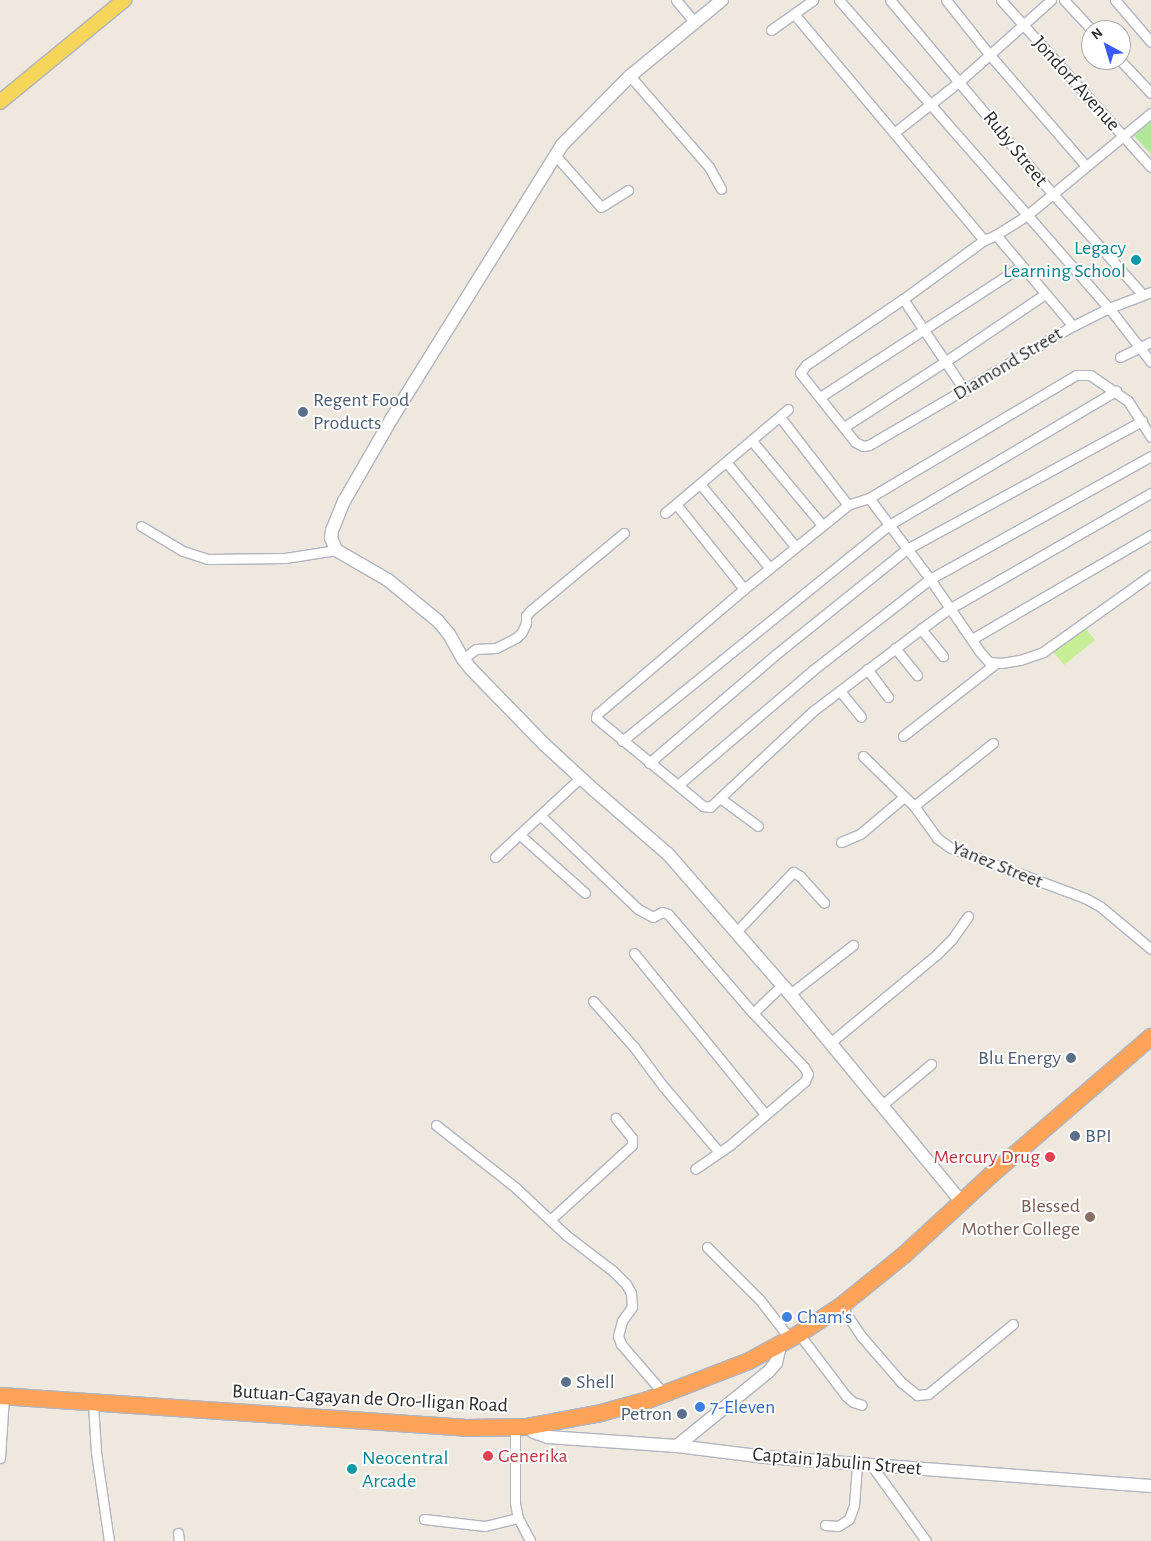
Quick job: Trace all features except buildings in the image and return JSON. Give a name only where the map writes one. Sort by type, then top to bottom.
[{"type":"highway","name":"Butuan-Cagayan de Oro-Iligan Road","points":[[2,1396],[93,1404],[263,1413],[418,1427],[520,1428],[601,1413],[664,1394],[720,1374],[790,1339],[841,1306],[885,1271],[1151,1037]]},
{"type":"main road","points":[[0,102],[124,0]]},
{"type":"street","points":[[676,0],[694,23]]},
{"type":"street","points":[[722,0],[630,76],[591,113],[555,155],[392,418],[344,501],[332,530],[331,538],[336,550],[388,580],[438,621],[449,634],[463,659],[580,778],[668,854],[786,989],[962,1203]]},
{"type":"street","points":[[770,30],[813,0]]},
{"type":"street","points":[[839,0],[1026,216],[1109,308],[1151,362]]},
{"type":"street","name":"Ruby Street","points":[[890,0],[1053,194],[1147,294]]},
{"type":"street","points":[[946,0],[989,54],[1085,165]]},
{"type":"street","name":"Jondorf Avenue","points":[[1001,0],[1151,167]]},
{"type":"street","points":[[895,132],[960,81],[1051,0]]},
{"type":"street","points":[[1064,0],[1083,20]]},
{"type":"street","points":[[1115,0],[1151,42]]},
{"type":"street","points":[[795,14],[984,240]]},
{"type":"street","points":[[1129,70],[1151,93]]},
{"type":"street","points":[[630,76],[709,167],[720,189]]},
{"type":"street","points":[[1045,294],[844,427],[800,373],[802,368],[902,300],[984,240],[996,236],[1026,216],[1085,165],[1151,113]]},
{"type":"street","points":[[555,155],[598,205],[604,206],[628,190]]},
{"type":"street","points":[[996,236],[1020,267],[1073,326]]},
{"type":"street","points":[[820,397],[1020,267]]},
{"type":"street","name":"Diamond Street","points":[[844,427],[858,444],[869,445],[1073,326],[1109,308],[1147,294]]},
{"type":"street","points":[[902,300],[965,390]]},
{"type":"street","points":[[1120,357],[1139,346],[1151,342]]},
{"type":"street","points":[[1151,437],[1128,401],[1116,391],[1090,375],[1076,375],[869,498],[848,505],[795,546],[597,714],[598,721],[706,807],[720,798],[813,712],[921,628],[949,609],[1151,493]]},
{"type":"street","points":[[622,741],[888,525],[1116,391]]},
{"type":"street","points":[[665,513],[752,442],[788,409]]},
{"type":"street","points":[[780,418],[848,505]]},
{"type":"street","points":[[649,763],[775,654],[907,549],[1142,421]]},
{"type":"street","points":[[752,442],[822,525]]},
{"type":"street","points":[[678,786],[813,670],[930,578],[1151,456]]},
{"type":"street","points":[[727,463],[795,546]]},
{"type":"street","points":[[700,484],[769,568]]},
{"type":"street","points":[[869,498],[930,578],[985,660],[996,662],[1020,660],[1043,652],[1151,575]]},
{"type":"street","points":[[676,504],[744,589]]},
{"type":"street","points":[[141,526],[183,551],[208,559],[285,558],[336,550]]},
{"type":"street","points":[[463,659],[476,649],[496,648],[516,638],[522,632],[526,623],[526,616],[530,611],[624,534]]},
{"type":"street","points":[[972,639],[1151,535]]},
{"type":"street","points":[[921,628],[943,656]]},
{"type":"street","points":[[895,648],[917,675]]},
{"type":"street","points":[[903,736],[996,662]]},
{"type":"street","points":[[866,669],[888,697]]},
{"type":"street","points":[[840,691],[861,716]]},
{"type":"street","points":[[914,806],[994,743]]},
{"type":"street","name":"Yanez Street","points":[[863,756],[914,806],[937,838],[950,848],[1084,898],[1101,907],[1151,949]]},
{"type":"street","points":[[495,857],[580,778]]},
{"type":"street","points":[[841,842],[860,834],[904,797]]},
{"type":"street","points":[[720,798],[758,826]]},
{"type":"street","points":[[541,816],[638,908],[652,917],[662,912],[668,914],[753,1013],[804,1067],[808,1074],[805,1081],[719,1152],[695,1169]]},
{"type":"street","points":[[520,835],[585,893]]},
{"type":"street","points":[[736,932],[793,872],[824,903]]},
{"type":"street","points":[[830,1043],[936,955],[952,939],[968,916]]},
{"type":"street","points":[[753,1013],[853,945]]},
{"type":"street","points":[[634,953],[765,1114]]},
{"type":"street","points":[[593,1001],[634,1047],[663,1086],[719,1152]]},
{"type":"street","points":[[882,1105],[931,1064]]},
{"type":"street","points":[[550,1220],[632,1145],[632,1138],[616,1118]]},
{"type":"street","points":[[436,1126],[516,1188],[550,1220],[626,1284],[631,1293],[632,1307],[622,1321],[618,1336],[621,1344],[664,1394]]},
{"type":"street","points":[[707,1247],[760,1300],[790,1339],[846,1396],[853,1402],[862,1405]]},
{"type":"street","points":[[841,1306],[862,1337],[901,1382],[917,1395],[928,1394],[1013,1324]]},
{"type":"street","points":[[677,1446],[768,1372],[776,1363],[790,1339]]},
{"type":"street","points":[[0,1458],[2,1396]]},
{"type":"street","points":[[93,1404],[96,1452],[109,1541]]},
{"type":"street","points":[[520,1428],[514,1503],[518,1518],[530,1541]]},
{"type":"street","name":"Captain Jabulin Street","points":[[520,1428],[548,1436],[677,1446],[765,1457],[1151,1486]]},
{"type":"street","points":[[825,1525],[838,1526],[850,1519],[854,1505],[857,1465]]},
{"type":"street","points":[[872,1466],[926,1541]]},
{"type":"street","points":[[424,1520],[485,1526],[518,1518]]},
{"type":"green space","points":[[1151,121],[1151,154],[1134,136]]},
{"type":"green space","points":[[1082,624],[1095,640],[1064,665],[1051,649]]},
{"type":"place","name":"Legacy Learning School","points":[[1136,260]]},
{"type":"place","name":"Regent Food Products","points":[[303,412]]},
{"type":"place","name":"Blu Energy","points":[[1071,1058]]},
{"type":"place","name":"BPI","points":[[1075,1136]]},
{"type":"place","name":"Mercury Drug","points":[[1050,1157]]},
{"type":"place","name":"Blessed Mother College","points":[[1090,1217]]},
{"type":"place","name":"Cham's","points":[[787,1317]]},
{"type":"place","name":"Shell","points":[[566,1382]]},
{"type":"place","name":"7-Eleven","points":[[700,1407]]},
{"type":"place","name":"Petron","points":[[682,1414]]},
{"type":"place","name":"Generika","points":[[488,1456]]},
{"type":"place","name":"Neocentral Arcade","points":[[352,1469]]}]
